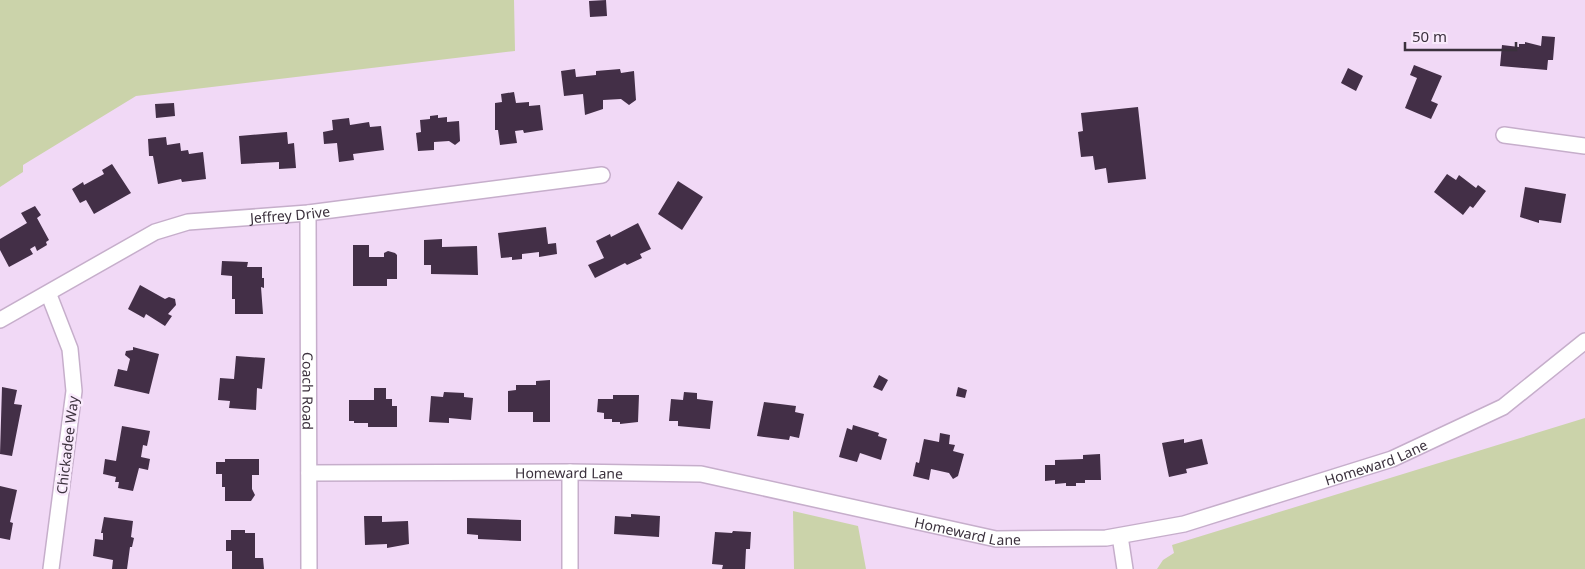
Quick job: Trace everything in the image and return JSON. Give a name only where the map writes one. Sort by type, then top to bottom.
[{"type":"street","points":[[1504,135],[1585,146]]},
{"type":"street","name":"Jeffrey Drive","points":[[0,320],[49,295],[115,254],[155,232],[188,222],[308,212],[602,175]]},
{"type":"street","name":"Coach Road","points":[[308,212],[309,569]]},
{"type":"street","name":"Chickadee Way","points":[[49,295],[70,349],[74,391],[51,569]]},
{"type":"street","name":"Homeward Lane","points":[[309,473],[570,472],[701,474],[996,539],[1106,538],[1184,524],[1392,460],[1503,407],[1585,341]]},
{"type":"street","points":[[570,472],[570,569]]},
{"type":"street","points":[[1120,536],[1125,569]]},
{"type":"green space","points":[[0,0],[514,0],[515,51],[136,96],[23,165],[23,172],[0,187]]},
{"type":"green space","points":[[1585,418],[1585,569],[1157,569],[1163,560],[1174,553],[1172,545]]},
{"type":"green space","points":[[793,511],[858,526],[866,569],[794,569]]},
{"type":"building","points":[[606,0],[607,16],[590,17],[589,1]]},
{"type":"building","points":[[1542,36],[1555,37],[1553,60],[1548,60],[1547,70],[1500,66],[1502,45],[1519,47],[1519,44],[1525,44],[1525,42],[1541,46]]},
{"type":"building","points":[[1414,65],[1442,76],[1431,101],[1438,104],[1431,119],[1405,108],[1417,78],[1410,75]]},
{"type":"building","points":[[1348,68],[1363,76],[1356,91],[1341,83]]},
{"type":"building","points":[[575,69],[576,77],[596,75],[596,71],[620,69],[621,73],[634,71],[636,100],[629,105],[621,99],[603,100],[603,109],[585,115],[583,94],[564,96],[561,71]]},
{"type":"building","points":[[514,92],[516,103],[529,102],[529,106],[540,105],[543,130],[524,133],[523,130],[515,131],[517,143],[500,145],[498,130],[495,130],[495,103],[502,102],[501,94]]},
{"type":"building","points":[[174,103],[175,116],[156,118],[155,104]]},
{"type":"building","points":[[1138,107],[1146,179],[1108,183],[1106,168],[1095,170],[1093,156],[1081,157],[1078,132],[1083,131],[1081,113]]},
{"type":"building","points":[[438,115],[438,118],[447,117],[447,122],[459,121],[460,141],[455,145],[449,141],[434,142],[434,150],[418,151],[416,133],[421,132],[420,120],[430,119],[430,116]]},
{"type":"building","points":[[349,118],[350,125],[369,122],[370,127],[381,126],[384,150],[353,154],[354,160],[339,162],[337,143],[324,144],[323,132],[333,130],[332,120]]},
{"type":"building","points":[[287,132],[288,144],[294,143],[296,168],[279,169],[279,162],[241,164],[239,136]]},
{"type":"building","points":[[166,137],[167,145],[180,143],[181,151],[188,150],[189,154],[203,152],[206,179],[182,182],[181,179],[158,184],[153,156],[149,156],[148,139]]},
{"type":"building","points":[[112,164],[131,193],[94,214],[86,200],[80,203],[72,189],[83,182],[84,185],[104,174],[102,170]]},
{"type":"building","points":[[1447,174],[1456,180],[1459,175],[1476,188],[1478,185],[1486,191],[1473,208],[1470,206],[1463,215],[1434,192]]},
{"type":"building","points":[[678,181],[703,197],[682,230],[658,214]]},
{"type":"building","points":[[1525,187],[1566,194],[1561,223],[1539,220],[1539,223],[1520,217]]},
{"type":"building","points":[[35,206],[41,215],[37,218],[49,240],[46,242],[47,245],[37,251],[35,246],[30,249],[33,254],[9,267],[0,250],[0,239],[27,223],[21,213]]},
{"type":"building","points":[[638,223],[651,249],[640,254],[642,258],[627,265],[625,263],[595,278],[588,265],[604,258],[596,241],[610,234],[611,237]]},
{"type":"building","points":[[546,227],[548,244],[556,243],[557,254],[539,257],[539,252],[522,254],[522,259],[512,260],[512,257],[501,258],[498,233]]},
{"type":"building","points":[[442,239],[442,247],[477,246],[478,275],[431,274],[431,265],[424,265],[424,240]]},
{"type":"building","points":[[353,245],[369,245],[369,257],[384,257],[384,253],[388,251],[395,253],[397,255],[397,279],[387,279],[387,286],[353,286]]},
{"type":"building","points":[[222,261],[248,262],[247,267],[262,267],[262,278],[264,278],[264,288],[261,287],[263,314],[235,314],[235,299],[232,299],[232,276],[221,275]]},
{"type":"building","points":[[140,285],[165,299],[169,297],[175,299],[176,305],[168,314],[172,316],[165,326],[146,314],[144,318],[128,309]]},
{"type":"building","points":[[133,347],[159,354],[149,394],[114,386],[118,369],[127,371],[130,359],[125,355],[126,351],[133,350]]},
{"type":"building","points":[[236,356],[265,358],[262,389],[257,388],[256,410],[229,408],[230,401],[218,400],[220,378],[234,379]]},
{"type":"building","points":[[879,375],[888,380],[882,391],[873,387]]},
{"type":"building","points":[[550,380],[550,422],[533,422],[533,412],[508,412],[508,391],[516,390],[516,385],[536,385],[536,381]]},
{"type":"building","points":[[2,387],[17,390],[14,404],[22,405],[12,456],[0,454]]},
{"type":"building","points":[[958,387],[967,390],[965,398],[956,396]]},
{"type":"building","points":[[374,388],[386,388],[386,399],[392,399],[392,406],[397,406],[397,427],[368,427],[368,423],[349,421],[349,400],[374,400]]},
{"type":"building","points":[[444,392],[464,393],[464,397],[473,398],[471,420],[449,418],[449,423],[429,422],[431,396],[443,397]]},
{"type":"building","points":[[684,392],[697,393],[697,399],[713,401],[710,429],[678,426],[678,421],[669,421],[671,399],[683,400]]},
{"type":"building","points":[[613,395],[639,395],[638,422],[620,424],[620,422],[612,422],[612,419],[604,419],[604,413],[597,412],[598,399],[613,399]]},
{"type":"building","points":[[764,402],[796,406],[795,412],[804,414],[799,438],[790,436],[789,440],[757,436]]},
{"type":"building","points":[[853,425],[879,433],[878,436],[887,439],[881,460],[860,453],[857,462],[839,457],[847,428],[852,430]]},
{"type":"building","points":[[122,426],[150,431],[147,446],[143,445],[141,457],[150,459],[148,470],[139,468],[133,491],[118,488],[119,482],[115,482],[116,477],[103,474],[105,459],[116,461]]},
{"type":"building","points":[[940,433],[950,435],[949,444],[955,445],[953,451],[964,454],[958,476],[953,479],[949,473],[931,469],[929,480],[913,476],[916,462],[919,463],[924,439],[939,442]]},
{"type":"building","points":[[1184,439],[1184,443],[1202,439],[1208,464],[1186,469],[1187,473],[1169,477],[1162,443]]},
{"type":"building","points":[[1100,454],[1101,480],[1085,480],[1085,483],[1076,483],[1076,486],[1066,486],[1066,483],[1055,484],[1055,480],[1045,481],[1045,465],[1055,465],[1055,460],[1083,459],[1083,455]]},
{"type":"building","points":[[225,459],[259,459],[259,475],[252,475],[252,489],[255,495],[251,501],[225,501],[225,487],[222,487],[222,474],[216,474],[216,462],[225,462]]},
{"type":"building","points":[[0,486],[17,490],[10,522],[13,523],[10,540],[0,538]]},
{"type":"building","points":[[631,514],[660,516],[659,537],[614,534],[615,516],[631,517]]},
{"type":"building","points":[[364,516],[382,516],[382,522],[408,521],[409,544],[387,548],[387,544],[365,545]]},
{"type":"building","points":[[104,517],[133,521],[131,537],[134,538],[132,547],[130,547],[127,569],[112,569],[113,560],[93,556],[95,539],[103,540],[103,533],[101,533]]},
{"type":"building","points":[[467,518],[521,520],[521,541],[478,539],[478,535],[467,534]]},
{"type":"building","points":[[231,530],[245,530],[245,533],[255,533],[255,558],[263,558],[264,569],[232,569],[232,551],[226,551],[226,540],[231,540]]},
{"type":"building","points":[[733,531],[751,532],[750,549],[746,549],[745,569],[722,569],[723,565],[712,564],[715,532],[732,533]]}]
